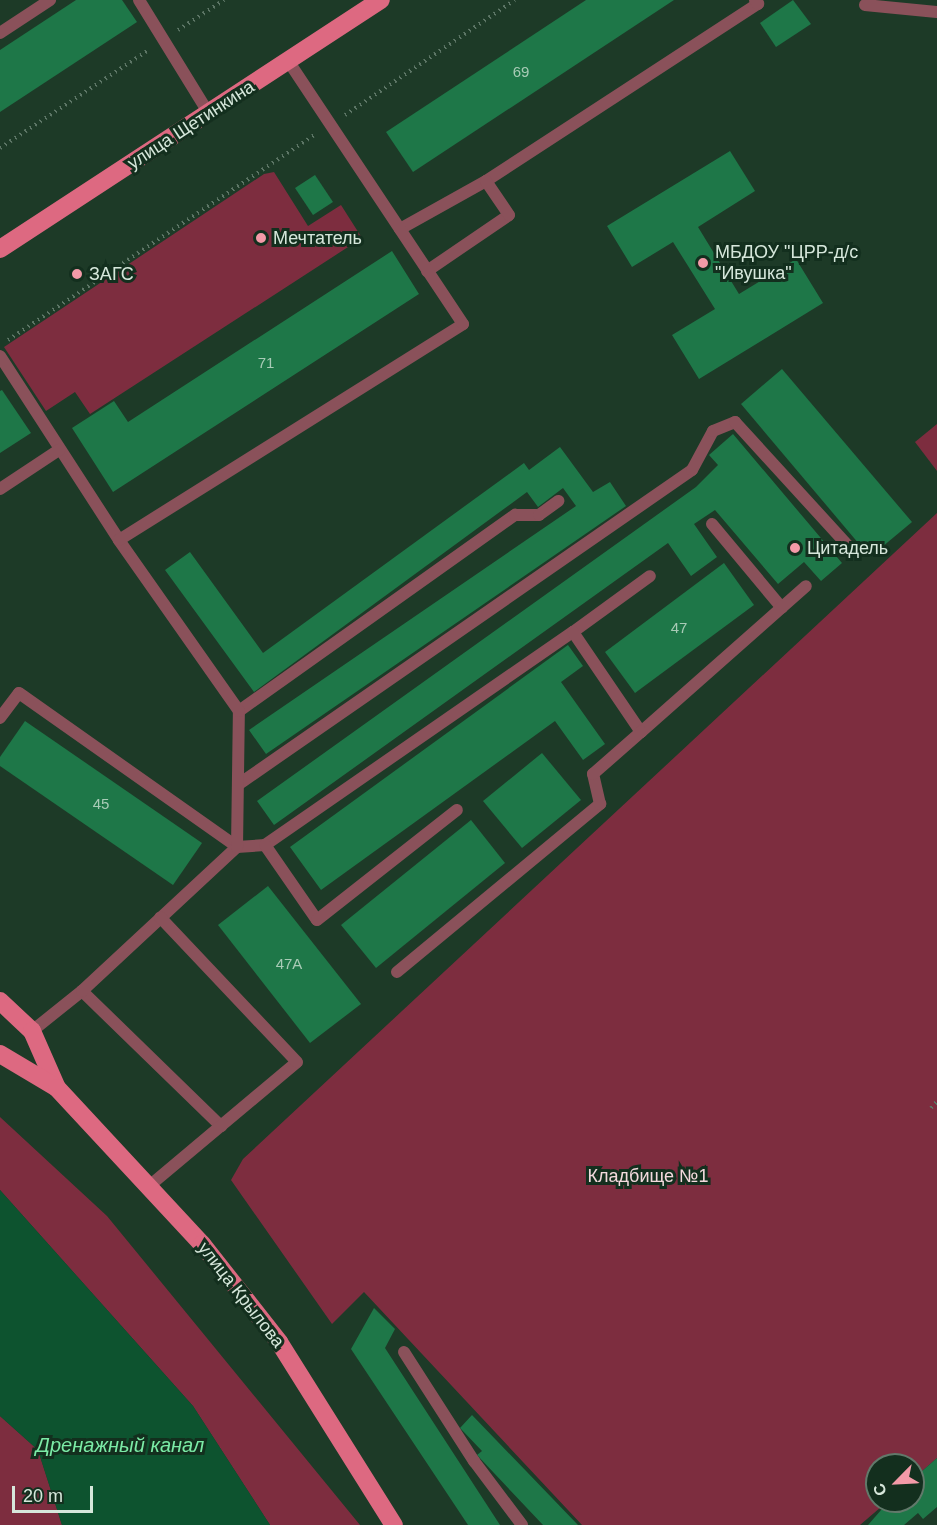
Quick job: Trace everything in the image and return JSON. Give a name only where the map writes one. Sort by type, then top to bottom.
[{"type":"main road","name":"улица Щетинкина","points":[[0,249],[381,0]]},
{"type":"main road","name":"улица Крылова","points":[[0,1001],[32,1030],[57,1088]]},
{"type":"main road","name":"улица Крылова","points":[[0,1054],[57,1088],[202,1244],[279,1342],[394,1525]]},
{"type":"lane","points":[[0,33],[50,0]]},
{"type":"lane","points":[[139,0],[209,114]]},
{"type":"lane","points":[[400,229],[486,181],[758,4],[755,0]]},
{"type":"lane","points":[[865,5],[937,12]]},
{"type":"lane","points":[[119,540],[462,324],[400,229],[328,126],[289,62]]},
{"type":"lane","points":[[427,271],[509,215],[486,181]]},
{"type":"lane","points":[[0,356],[58,450],[239,711],[237,847]]},
{"type":"lane","points":[[238,784],[692,470],[713,431],[735,422],[852,550]]},
{"type":"lane","points":[[0,489],[58,450]]},
{"type":"lane","points":[[239,711],[515,515],[539,515],[558,501]]},
{"type":"lane","points":[[712,524],[782,608]]},
{"type":"lane","points":[[32,1030],[82,991],[237,847],[265,845],[573,633],[650,576]]},
{"type":"lane","points":[[398,972],[600,804],[592,774],[806,586]]},
{"type":"lane","points":[[573,633],[641,732]]},
{"type":"lane","points":[[0,718],[19,693],[237,847]]},
{"type":"lane","points":[[265,845],[317,920],[457,810]]},
{"type":"lane","points":[[148,1187],[297,1062],[160,917]]},
{"type":"lane","points":[[82,991],[221,1126]]},
{"type":"lane","points":[[404,1352],[474,1461],[522,1525]]},
{"type":"path","points":[[0,148],[224,0]]},
{"type":"path","points":[[0,345],[515,0]]},
{"type":"path","points":[[931,1108],[937,1101]]},
{"type":"green space","points":[[274,172],[308,226],[341,205],[362,238],[90,414],[75,392],[46,411],[4,347],[264,174]]},
{"type":"green space","points":[[937,424],[937,471],[915,442]]},
{"type":"green space","name":"Кладбище №1","points":[[937,513],[937,1458],[925,1468],[925,1453],[865,1453],[865,1513],[874,1513],[860,1525],[582,1525],[364,1292],[332,1324],[231,1180],[243,1159]]},
{"type":"green space","points":[[0,1117],[107,1216],[360,1525],[270,1525],[193,1406],[0,1190]]},
{"type":"green space","points":[[0,1416],[38,1450],[62,1525],[0,1525]]},
{"type":"water","name":"Дренажный канал","points":[[0,1190],[193,1406],[270,1525],[62,1525],[38,1450],[0,1416]]},
{"type":"building","points":[[76,0],[122,0],[137,22],[0,112],[0,50]]},
{"type":"building","points":[[586,0],[674,0],[413,172],[386,132]]},
{"type":"building","points":[[793,0],[811,24],[776,47],[760,23]]},
{"type":"building","name":"МБДОУ \"ЦРР-д/с \"Ивушка\"","points":[[730,151],[755,191],[698,227],[739,294],[796,259],[823,303],[699,379],[672,335],[715,309],[673,242],[632,267],[607,226]]},
{"type":"building","points":[[315,175],[333,202],[313,215],[295,188]]},
{"type":"building","points":[[392,251],[419,294],[113,492],[72,428],[114,401],[128,422]]},
{"type":"building","points":[[782,369],[912,522],[870,557],[741,404]]},
{"type":"building","points":[[2,390],[31,433],[0,453],[0,391]]},
{"type":"building","points":[[733,434],[842,563],[821,581],[804,562],[778,584],[715,510],[694,524],[717,557],[691,576],[668,543],[274,825],[257,801],[696,487],[718,465],[709,455]]},
{"type":"building","points":[[560,447],[593,492],[610,482],[626,506],[266,754],[249,730],[576,506],[563,488],[538,507],[527,492],[254,692],[165,570],[190,552],[263,653],[524,463],[529,470]]},
{"type":"building","points":[[724,563],[754,605],[635,693],[605,652]]},
{"type":"building","points":[[568,645],[583,666],[561,682],[605,744],[583,760],[555,721],[321,890],[290,847]]},
{"type":"building","points":[[25,721],[202,843],[173,885],[0,766],[0,757]]},
{"type":"building","points":[[542,753],[581,800],[522,848],[483,801]]},
{"type":"building","points":[[471,820],[505,863],[376,968],[341,925]]},
{"type":"building","points":[[268,886],[361,1004],[310,1043],[218,925]]},
{"type":"building","points":[[374,1308],[395,1329],[385,1348],[500,1525],[468,1525],[351,1349]]},
{"type":"building","points":[[472,1415],[578,1525],[543,1525],[477,1455],[482,1451],[460,1428]]},
{"type":"building","points":[[937,1458],[937,1507],[923,1519],[918,1513],[925,1513],[925,1468]]},
{"type":"building","points":[[878,1513],[918,1513],[904,1525],[868,1525]]},
{"type":"place","name":"Мечтатель","points":[[261,238]]},
{"type":"place","name":"МБДОУ \"ЦРР-д/с \"Ивушка\"","points":[[703,263]]},
{"type":"place","name":"ЗАГС","points":[[77,274]]},
{"type":"place","name":"Цитадель","points":[[795,548]]}]
